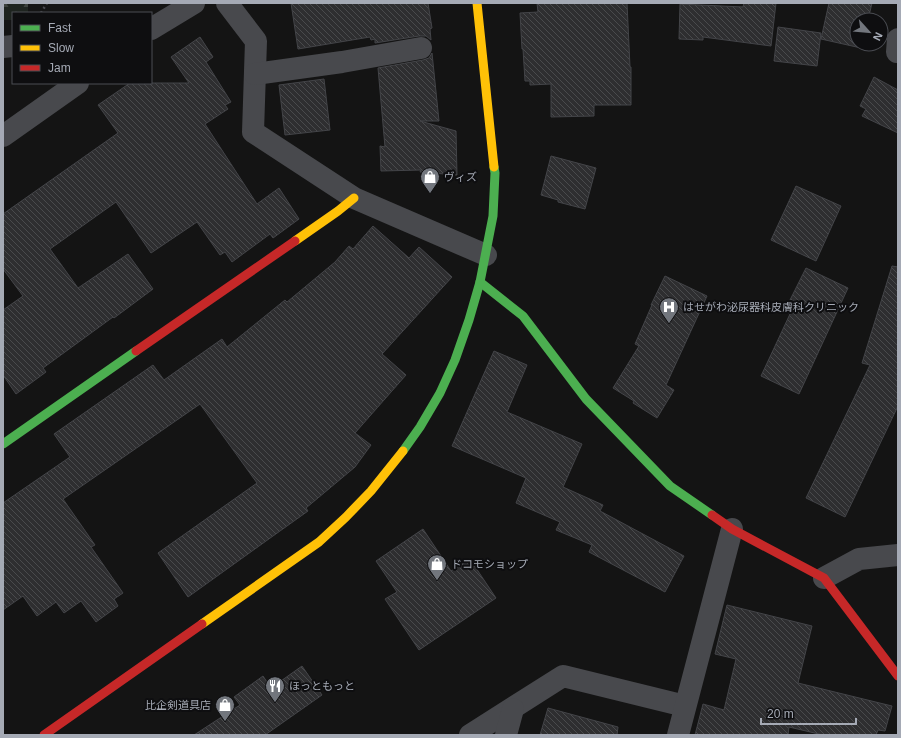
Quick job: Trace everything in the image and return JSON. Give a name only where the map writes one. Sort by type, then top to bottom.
[{"type":"street","points":[[152,28],[194,3]]},
{"type":"street","points":[[227,3],[256,41],[253,132],[354,198],[486,255]]},
{"type":"street","points":[[44,735],[319,542],[346,517],[396,460],[420,426],[440,393],[455,360],[469,320],[480,282],[493,216],[495,173],[477,3]]},
{"type":"street","points":[[255,74],[342,62],[421,48]]},
{"type":"street","points":[[3,136],[77,84]]},
{"type":"street","points":[[3,444],[338,211],[354,198]]},
{"type":"street","points":[[480,282],[523,316],[586,399],[670,486],[732,529],[824,578],[898,676]]},
{"type":"street","points":[[678,735],[732,529]]},
{"type":"street","points":[[824,578],[859,559],[898,555]]},
{"type":"street","points":[[470,735],[563,676],[685,706]]},
{"type":"street","points":[[506,735],[512,709]]},
{"type":"path","points":[[42,12],[47,3]]},
{"type":"green space","points":[[3,3],[28,3],[28,12],[12,12],[12,20],[3,20]]},
{"type":"building","points":[[291,3],[428,3],[432,28],[430,29],[431,40],[426,36],[419,36],[375,43],[375,39],[371,40],[370,37],[298,49]]},
{"type":"building","points":[[537,3],[627,3],[631,67],[631,105],[594,105],[594,116],[551,117],[551,84],[530,85],[530,81],[525,81],[520,13],[538,12]]},
{"type":"building","points":[[744,3],[776,3],[771,46],[703,37],[703,40],[679,39],[680,4],[743,7]]},
{"type":"building","points":[[829,3],[872,3],[870,12],[849,12],[849,45],[821,39]]},
{"type":"building","points":[[778,27],[821,33],[817,66],[774,61]]},
{"type":"building","points":[[200,37],[213,57],[206,62],[231,102],[225,105],[228,109],[205,124],[257,204],[279,188],[299,219],[273,238],[270,234],[232,262],[225,252],[220,255],[197,222],[151,253],[116,202],[50,249],[78,288],[128,254],[153,289],[43,368],[46,372],[16,394],[3,375],[3,310],[23,296],[3,269],[3,214],[118,133],[98,105],[129,84],[189,83],[171,57]]},
{"type":"building","points":[[432,53],[439,121],[420,121],[456,131],[457,175],[420,172],[421,170],[381,171],[380,146],[385,147],[378,68],[423,60],[429,58]]},
{"type":"building","points":[[874,77],[898,90],[898,133],[862,116],[866,109],[860,106]]},
{"type":"building","points":[[324,79],[330,130],[285,135],[279,85]]},
{"type":"building","points":[[551,156],[596,168],[585,209],[558,202],[558,200],[541,195]]},
{"type":"building","points":[[796,186],[841,206],[816,261],[771,240]]},
{"type":"building","points":[[373,226],[409,258],[419,247],[452,277],[382,354],[406,375],[355,433],[371,445],[355,467],[306,508],[308,511],[188,597],[158,553],[257,483],[200,404],[63,499],[95,545],[91,547],[123,593],[114,599],[118,606],[96,622],[81,601],[64,613],[56,602],[37,616],[23,596],[3,610],[3,503],[70,457],[54,434],[153,365],[164,380],[222,339],[227,347],[285,300],[287,302],[335,262],[349,246],[353,249]]},
{"type":"building","points":[[892,266],[898,267],[898,406],[845,517],[806,498],[870,365],[862,363]]},
{"type":"building","points":[[806,268],[848,288],[799,394],[761,376],[790,314],[788,313],[794,301],[790,300]]},
{"type":"building","points":[[665,276],[707,296],[666,385],[674,390],[657,418],[613,388],[639,346],[635,344]]},
{"type":"building","points":[[494,351],[527,365],[507,412],[582,444],[563,487],[603,505],[600,511],[684,556],[665,592],[589,552],[592,545],[556,530],[560,522],[516,503],[526,478],[452,446]]},
{"type":"building","name":"ドコモショップ","points":[[423,529],[451,571],[470,559],[496,598],[419,650],[385,599],[397,592],[376,561]]},
{"type":"building","points":[[727,605],[812,626],[798,683],[892,706],[885,731],[878,730],[876,735],[823,735],[789,727],[788,735],[695,735],[703,704],[724,710],[736,659],[715,654]]},
{"type":"building","name":"ほっともっと","points":[[302,666],[322,695],[265,735],[194,735],[240,705],[234,697],[263,676],[271,688]]},
{"type":"building","points":[[548,708],[618,727],[617,735],[540,735]]},
{"type":"traffic: fast","points":[[403,451],[420,427],[440,393],[455,360],[469,320],[480,282],[493,216],[494,167]]},
{"type":"traffic: fast","points":[[480,282],[523,316],[586,399],[670,486],[712,515]]},
{"type":"traffic: fast","points":[[3,444],[136,351]]},
{"type":"traffic: slow","points":[[477,3],[494,167]]},
{"type":"traffic: slow","points":[[295,241],[354,198]]},
{"type":"traffic: slow","points":[[202,624],[319,542],[371,491],[403,451]]},
{"type":"traffic: jam","points":[[136,351],[295,241]]},
{"type":"traffic: jam","points":[[712,515],[732,529],[824,578],[898,676]]},
{"type":"traffic: jam","points":[[44,735],[202,624]]},
{"type":"place","name":"ヴィズ","points":[[430,194]]},
{"type":"place","name":"はせがわ泌尿器科皮膚科クリニック","points":[[669,324]]},
{"type":"place","name":"ドコモショップ","points":[[437,581]]},
{"type":"place","name":"ほっともっと","points":[[275,703]]},
{"type":"place","name":"比企剣道具店","points":[[225,722]]}]
